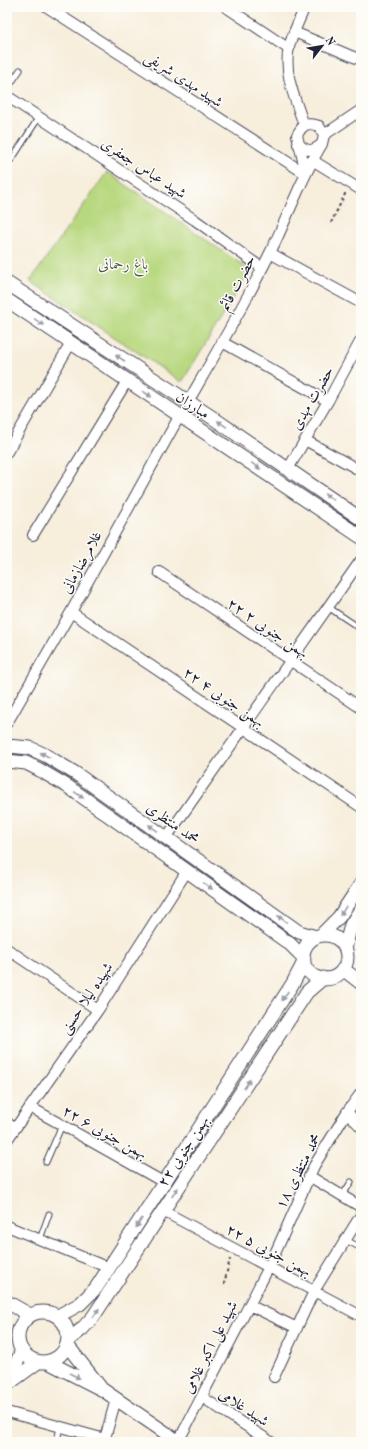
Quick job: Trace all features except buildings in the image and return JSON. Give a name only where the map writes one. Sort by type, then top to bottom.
[{"type":"street","name":"شهید مهدی شریفی","points":[[47,7],[306,174]]},
{"type":"street","points":[[226,7],[289,49]]},
{"type":"street","points":[[304,125],[290,82],[288,61],[289,49],[294,32],[305,7]]},
{"type":"street","points":[[294,32],[361,60]]},
{"type":"street","name":"شهید عباس جعفری","points":[[7,96],[195,220],[262,268]]},
{"type":"street","points":[[298,144],[306,150],[315,150],[323,139],[361,110]]},
{"type":"street","points":[[306,174],[297,135],[302,126],[310,123],[319,126],[323,139]]},
{"type":"street","name":"حضرت قائم","points":[[188,402],[270,253],[323,139]]},
{"type":"street","points":[[312,160],[361,190]]},
{"type":"street","points":[[270,253],[361,303]]},
{"type":"street","name":"مبارزان","points":[[7,283],[188,402],[361,519]]},
{"type":"street","name":"مبارزان","points":[[7,300],[361,537]]},
{"type":"street","name":"حضرت مهدی","points":[[288,469],[358,351],[361,340]]},
{"type":"street","points":[[222,342],[328,401]]},
{"type":"street","points":[[7,452],[71,343]]},
{"type":"street","points":[[33,536],[127,381]]},
{"type":"street","points":[[180,415],[188,402]]},
{"type":"street","name":"غلامرضازمانی","points":[[7,723],[71,612],[180,415]]},
{"type":"street","points":[[305,440],[361,471]]},
{"type":"street","points":[[166,838],[361,560]]},
{"type":"street","name":"۲۲ بهمن جنوبی ۲","points":[[159,572],[361,708]]},
{"type":"street","name":"۲۲ بهمن جنوبی ۴","points":[[71,612],[361,807]]},
{"type":"street","name":"محمد منتظری","points":[[7,746],[30,748],[75,773],[299,932],[319,936]]},
{"type":"street","name":"محمد منتظری","points":[[7,761],[26,763],[67,786],[290,944],[304,960]]},
{"type":"street","name":"شهیده لیلا حسنی","points":[[7,1140],[98,1010],[187,871]]},
{"type":"street","points":[[361,884],[339,917],[319,936],[307,944],[304,960],[309,971],[318,977],[323,978],[334,976],[343,969],[347,959],[345,948],[351,925],[361,909]]},
{"type":"street","points":[[319,936],[327,935],[338,939],[345,948]]},
{"type":"street","points":[[7,949],[98,1010]]},
{"type":"street","name":"۲۲ بهمن جنوبی","points":[[58,1316],[80,1304],[96,1288],[293,984],[304,960]]},
{"type":"street","points":[[343,969],[361,983]]},
{"type":"street","name":"۲۲ بهمن جنوبی","points":[[68,1342],[93,1317],[307,992],[323,978]]},
{"type":"street","name":"محمد منتظری ۱۸","points":[[269,1267],[314,1166],[347,1112],[361,1093]]},
{"type":"street","points":[[215,1106],[227,1113]]},
{"type":"street","name":"۲۲ بهمن جنوبی ۶","points":[[30,1107],[165,1183]]},
{"type":"street","points":[[347,1112],[361,1126]]},
{"type":"street","points":[[309,1176],[361,1207]]},
{"type":"street","name":"۲۲ بهمن جنوبی ۵","points":[[163,1211],[361,1316]]},
{"type":"street","points":[[274,1377],[314,1291],[361,1215]]},
{"type":"street","points":[[7,1226],[109,1268]]},
{"type":"street","name":"شهید علی اکبر غلامی","points":[[178,1442],[269,1267]]},
{"type":"street","points":[[7,1302],[30,1315]]},
{"type":"street","points":[[249,1305],[297,1328]]},
{"type":"street","points":[[39,1311],[49,1312],[58,1316],[65,1323],[69,1333],[68,1342],[64,1352],[57,1358],[43,1362],[7,1385],[18,1331],[23,1322],[30,1315],[39,1311]]},
{"type":"street","points":[[68,1342],[103,1390]]},
{"type":"street","points":[[16,1343],[28,1357],[43,1362],[103,1390],[178,1442]]},
{"type":"street","name":"شهید غلامی","points":[[202,1396],[271,1442]]},
{"type":"street","points":[[7,1412],[104,1441],[116,1399]]},
{"type":"lane","points":[[7,89],[20,70]]},
{"type":"lane","points":[[12,159],[39,117]]},
{"type":"lane","points":[[328,607],[361,629]]},
{"type":"lane","points":[[7,1120],[16,1126]]},
{"type":"lane","points":[[46,1162],[62,1125]]},
{"type":"lane","points":[[342,1196],[351,1182]]},
{"type":"lane","points":[[40,1239],[50,1214]]},
{"type":"lane","points":[[346,1240],[361,1248]]},
{"type":"lane","points":[[57,1441],[60,1427]]},
{"type":"path","points":[[331,223],[349,184]]},
{"type":"path","points":[[224,1284],[233,1248]]},
{"type":"green space","name":"باغ رحمانی","points":[[107,172],[250,270],[182,382],[30,281]]}]
